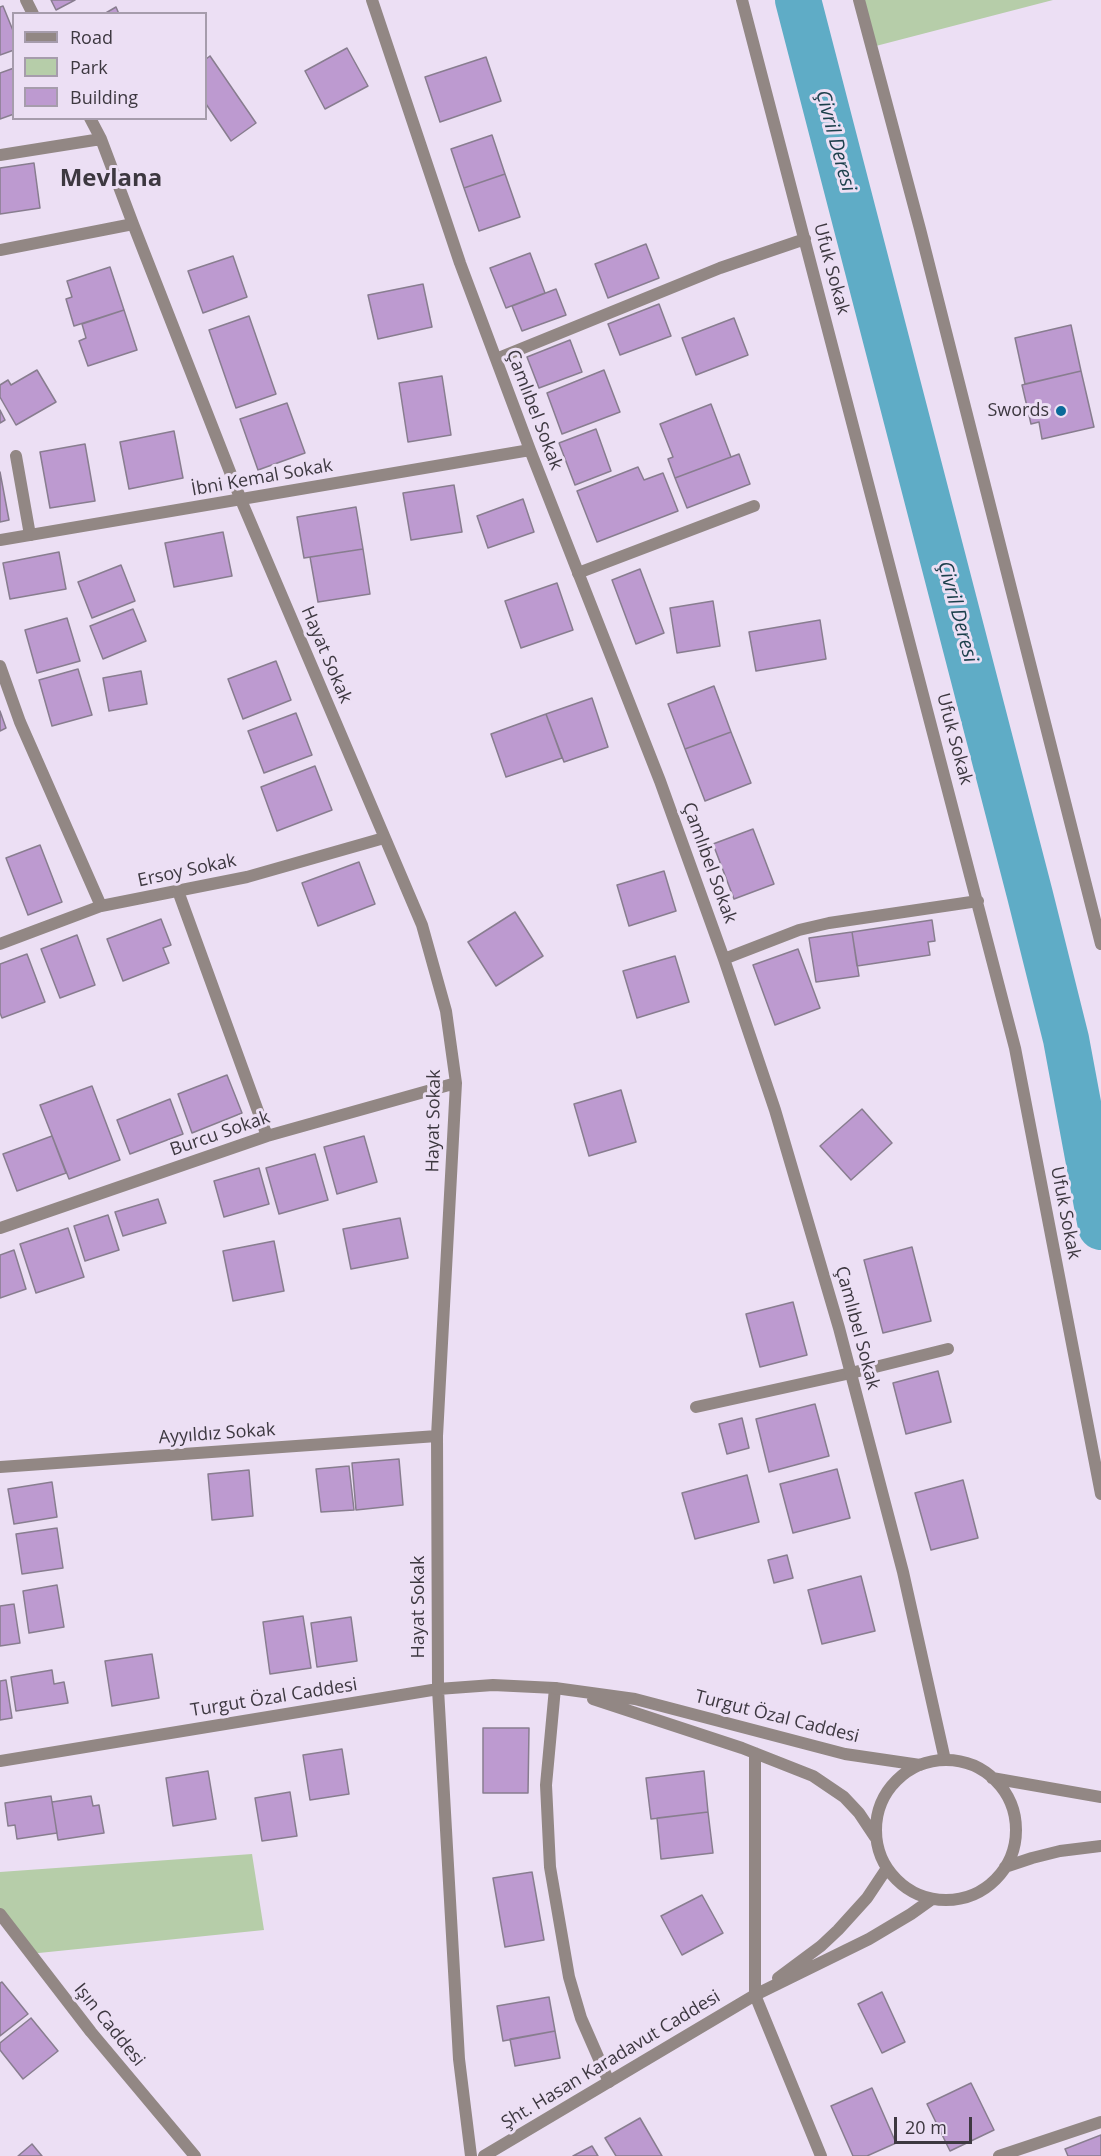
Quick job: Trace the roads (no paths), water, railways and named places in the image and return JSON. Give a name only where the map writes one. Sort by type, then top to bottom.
[{"type":"street","name":"Çamlıbel Sokak","points":[[372,0],[460,263],[530,450],[660,781],[775,1110],[851,1373],[906,1583],[945,1760]]},
{"type":"street","name":"Ufuk Sokak","points":[[742,0],[1015,1048],[1101,1494]]},
{"type":"street","points":[[859,0],[920,229],[1101,944]]},
{"type":"street","name":"Hayat Sokak","points":[[91,120],[102,139],[132,224],[241,500],[422,925],[446,1011],[456,1083],[437,1436],[438,1689],[459,2059],[471,2156]]},
{"type":"street","points":[[0,155],[102,139]]},
{"type":"street","points":[[0,249],[132,224]]},
{"type":"street","points":[[496,359],[720,268],[805,239]]},
{"type":"street","name":"İbni Kemal Sokak","points":[[0,540],[530,450]]},
{"type":"street","points":[[16,456],[30,535]]},
{"type":"street","points":[[578,573],[754,506]]},
{"type":"street","points":[[0,666],[20,722],[101,906]]},
{"type":"street","name":"Ersoy Sokak","points":[[0,944],[101,906],[247,877],[384,838]]},
{"type":"street","points":[[178,891],[267,1136]]},
{"type":"street","points":[[724,959],[799,930],[829,923],[978,901]]},
{"type":"street","name":"Burcu Sokak","points":[[0,1228],[267,1136],[456,1083]]},
{"type":"street","points":[[696,1407],[948,1349]]},
{"type":"street","name":"Ayyıldız Sokak","points":[[0,1467],[437,1436]]},
{"type":"street","name":"Turgut Özal Caddesi","points":[[0,1761],[438,1689],[493,1685],[555,1688],[635,1700],[845,1754],[920,1766]]},
{"type":"street","points":[[555,1688],[546,1785],[550,1867],[569,1977],[581,2018],[609,2082]]},
{"type":"street","name":"Turgut Özal Caddesi","points":[[555,1688],[632,1711],[755,1753],[813,1776],[834,1788],[860,1813],[877,1839]]},
{"type":"street","points":[[755,1753],[755,1995],[821,2156]]},
{"type":"street","points":[[945,1760],[970,1765],[992,1778],[1008,1797],[1015,1820],[1014,1845],[1005,1867],[994,1881],[979,1892],[956,1900],[932,1899],[906,1888],[887,1868],[877,1839],[878,1813],[889,1790],[908,1771],[945,1760]]},
{"type":"street","points":[[992,1778],[1101,1797]]},
{"type":"street","points":[[1005,1867],[1060,1851],[1101,1846]]},
{"type":"street","points":[[755,1995],[821,1946],[838,1930],[867,1898],[887,1868]]},
{"type":"street","points":[[755,1995],[869,1939],[932,1899]]},
{"type":"street","name":"Işın Caddesi","points":[[0,1914],[91,2032],[195,2156]]},
{"type":"street","name":"Şht. Hasan Karadavut Caddesi","points":[[484,2156],[755,1995]]},
{"type":"street","points":[[999,2156],[1101,2122]]},
{"type":"waterway","name":"Çivril Deresi","points":[[798,0],[1066,1039],[1101,1227]]},
{"type":"place","name":"Swords","points":[[1061,411]]},
{"type":"district","name":"Mevlana","points":[[111,179]]}]
